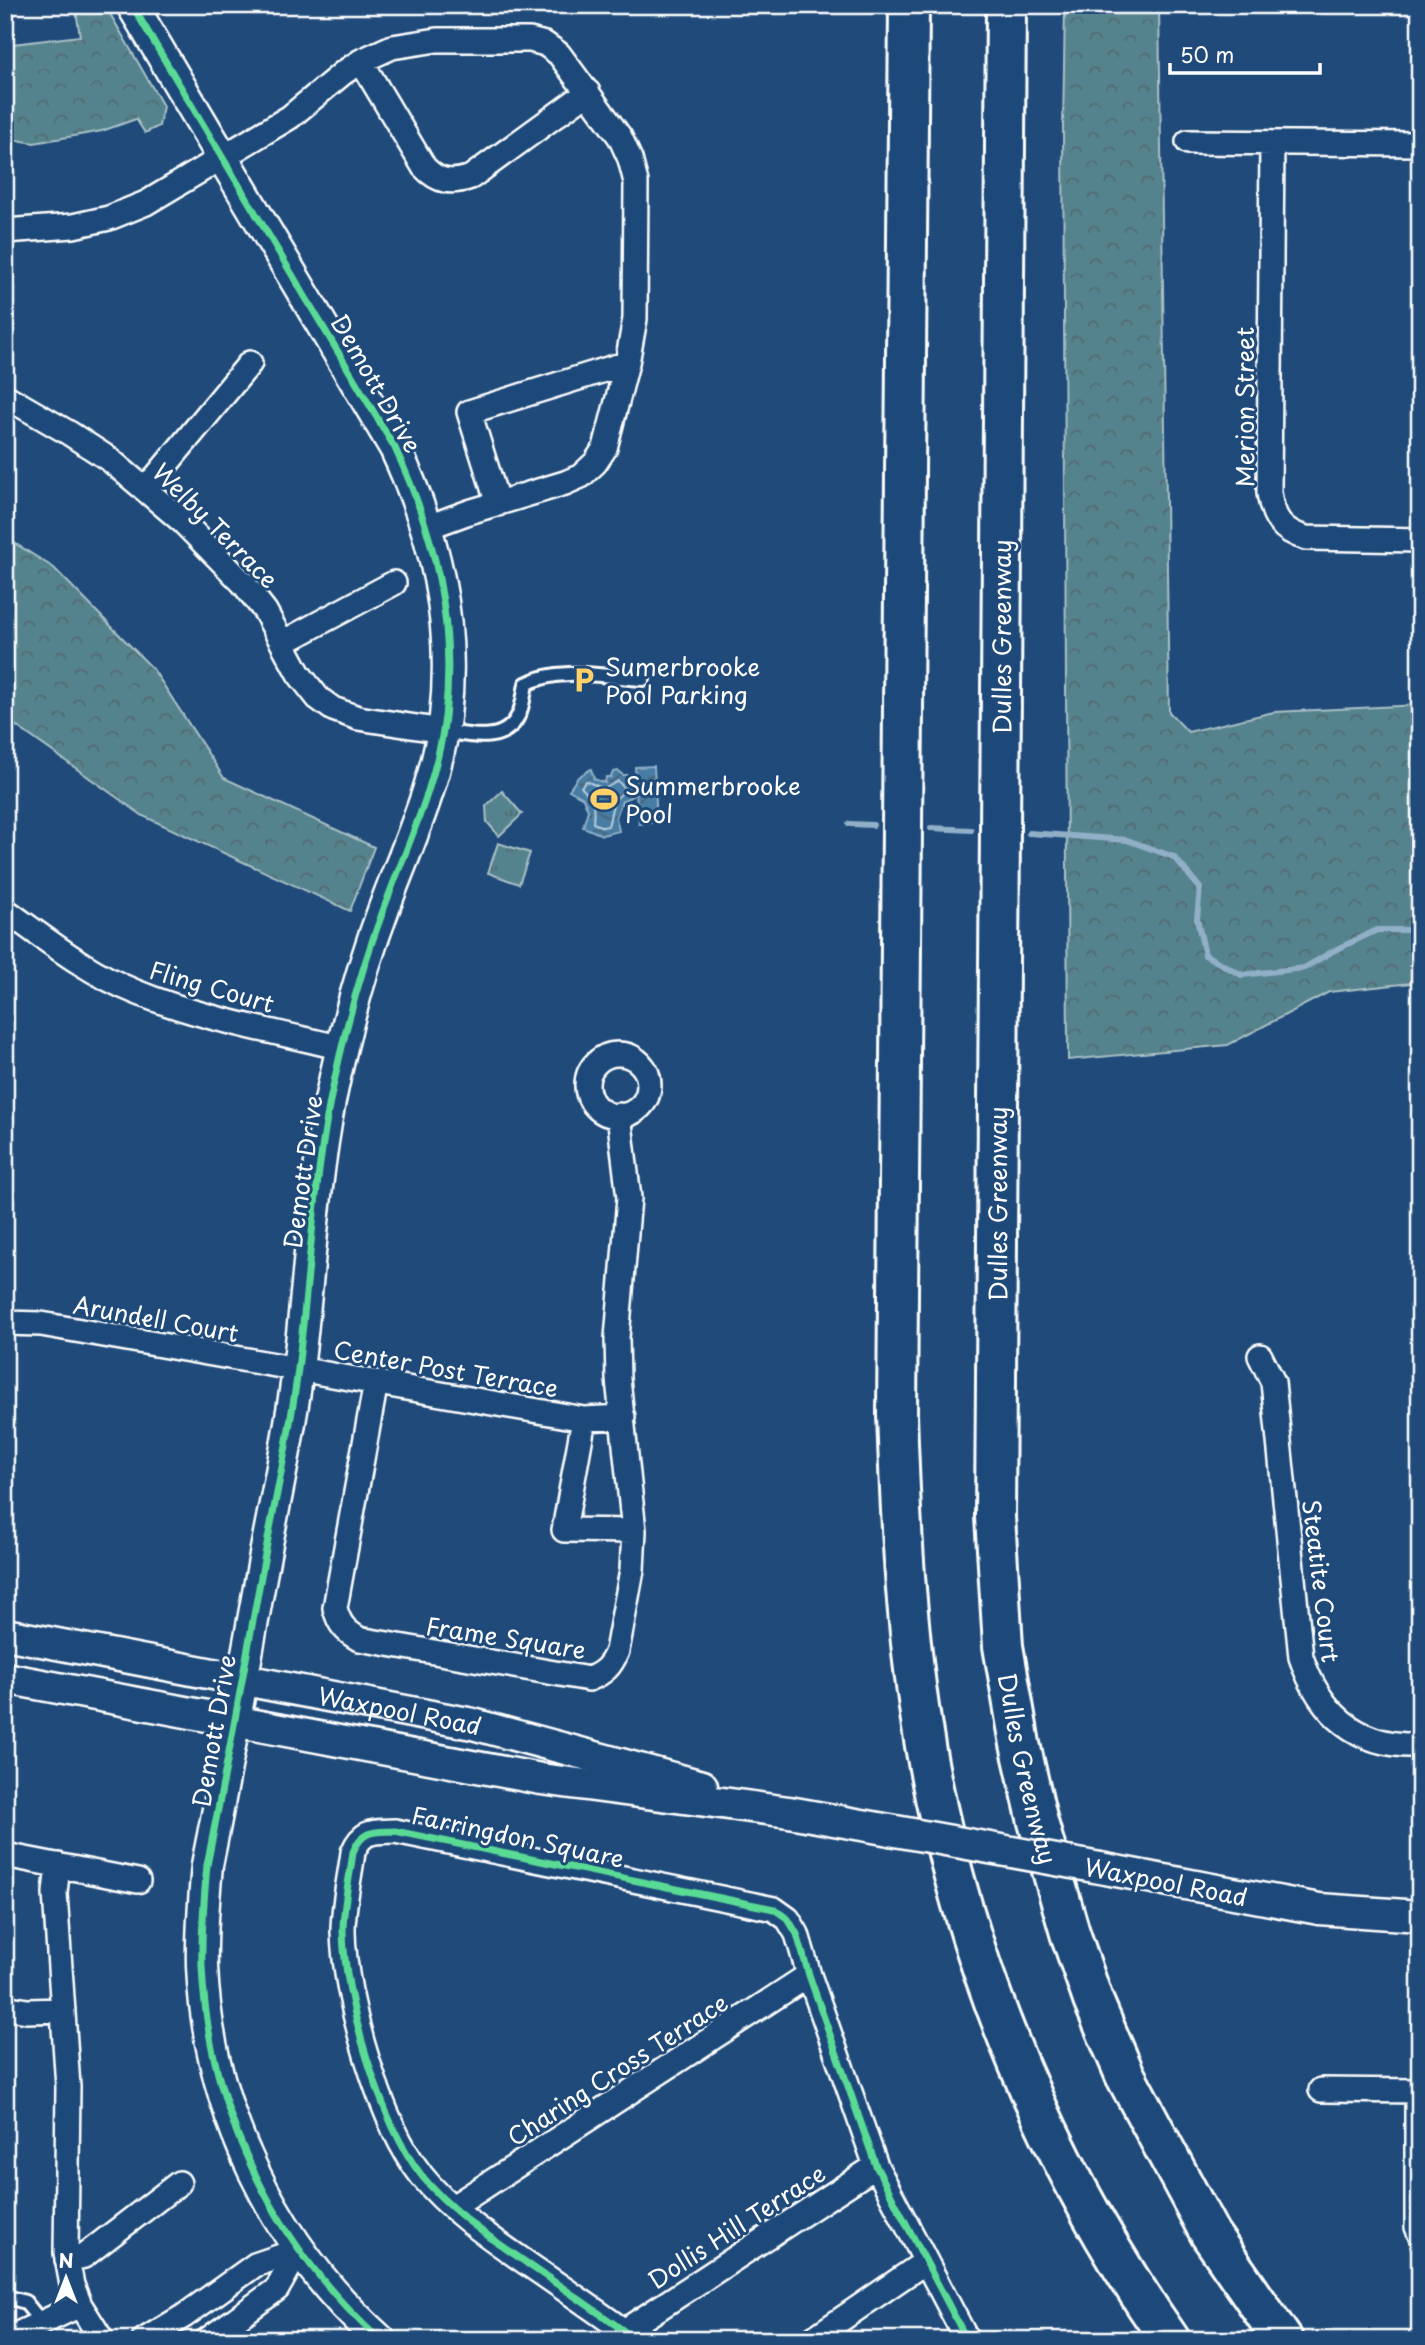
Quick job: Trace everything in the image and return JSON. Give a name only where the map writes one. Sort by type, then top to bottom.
[{"type":"highway","points":[[909,5],[897,1414],[901,1530],[912,1653],[929,1767],[944,1840],[989,1990],[1041,2115],[1087,2209],[1170,2340]]},
{"type":"highway","name":"Dulles Greenway","points":[[1006,5],[995,1476],[1003,1646],[1020,1744],[1038,1822],[1070,1933],[1093,2000],[1125,2075],[1210,2234],[1283,2340]]},
{"type":"street","name":"Demott Drive","points":[[132,5],[395,448],[415,490],[428,527],[445,610],[447,681],[443,732],[428,790],[368,955],[330,1102],[319,1168],[298,1369],[207,1865],[202,1911],[202,1966],[207,2022],[216,2067],[245,2155],[270,2204],[299,2250],[328,2288],[380,2340]]},
{"type":"street","points":[[5,231],[73,226],[109,218],[146,203],[290,117],[361,61],[392,47],[419,41],[530,40],[545,44],[559,54],[620,137],[636,182],[635,319],[627,363],[605,448],[595,464],[581,476],[428,527]]},
{"type":"street","points":[[361,61],[424,167],[432,176],[443,181],[458,182],[471,177],[588,92]]},
{"type":"street","points":[[1188,142],[1420,144]]},
{"type":"street","name":"Merion Street","points":[[1272,143],[1269,480],[1272,513],[1281,526],[1292,534],[1307,538],[1420,540]]},
{"type":"street","points":[[146,489],[250,363]]},
{"type":"street","points":[[498,504],[469,412],[627,363]]},
{"type":"street","name":"Welby Terrace","points":[[5,396],[69,433],[146,489],[243,583],[265,611],[306,685],[318,698],[333,709],[358,718],[443,732]]},
{"type":"street","points":[[284,642],[394,583]]},
{"type":"street","name":"Fling Court","points":[[5,910],[96,973],[134,992],[174,1006],[342,1048]]},
{"type":"street","name":"Frame Square","points":[[376,1382],[335,1608],[338,1621],[347,1632],[359,1639],[589,1679],[602,1674],[612,1664],[617,1651],[632,1570],[634,1531],[618,1379],[617,1338],[629,1198],[619,1115]]},
{"type":"street","name":"Arundell Court","points":[[5,1324],[41,1324],[298,1369]]},
{"type":"street","name":"Steatite Court","points":[[1260,1356],[1273,1382],[1301,1657],[1309,1680],[1321,1701],[1338,1720],[1357,1732],[1380,1742],[1420,1745]]},
{"type":"street","name":"Center Post Terrace","points":[[298,1369],[584,1419],[623,1417]]},
{"type":"street","name":"Center Post Terrace","points":[[584,1419],[564,1530],[634,1531]]},
{"type":"street","name":"Waxpool Road","points":[[5,1634],[473,1724],[661,1774],[789,1812]]},
{"type":"street","name":"Waxpool Road","points":[[5,1678],[541,1779],[789,1812],[1319,1909],[1420,1916]]},
{"type":"street","name":"Farringdon Square","points":[[629,2335],[477,2229],[422,2176],[397,2135],[376,2082],[352,2006],[345,1967],[343,1928],[353,1852],[358,1840],[370,1832],[395,1831],[774,1909],[788,1919],[797,1934],[876,2166],[967,2340]]},
{"type":"street","points":[[5,1855],[138,1881]]},
{"type":"street","points":[[58,1865],[55,1893],[68,2087],[67,2260],[72,2285],[80,2305],[102,2340]]},
{"type":"street","name":"Charing Cross Terrace","points":[[453,2207],[809,1975]]},
{"type":"street","points":[[5,2007],[27,2011],[63,2010]]},
{"type":"street","points":[[1321,2090],[1418,2091],[1417,2227],[1420,2234]]},
{"type":"street","name":"Dollis Hill Terrace","points":[[629,2335],[876,2166]]},
{"type":"street","points":[[67,2260],[84,2256],[179,2183]]},
{"type":"street","points":[[144,2340],[184,2316],[255,2264],[299,2250]]},
{"type":"street","points":[[206,2340],[277,2289],[299,2250]]},
{"type":"street","points":[[811,2340],[925,2262]]},
{"type":"street","points":[[5,2340],[80,2305]]},
{"type":"street","points":[[184,2316],[200,2340]]},
{"type":"lane","points":[[443,732],[493,736],[507,729],[518,717],[526,684],[540,676],[642,679]]},
{"type":"lane","points":[[5,2296],[25,2302],[42,2323]]},
{"type":"green space","points":[[75,5],[105,5],[163,106],[159,126],[145,133],[136,119],[102,131],[34,143],[5,138],[5,45],[80,36]]},
{"type":"green space","points":[[1065,5],[1159,5],[1169,712],[1188,732],[1274,712],[1420,705],[1420,982],[1329,992],[1228,1045],[1068,1060],[1063,127]]},
{"type":"green space","points":[[5,537],[54,568],[153,669],[224,778],[374,847],[350,911],[143,816],[5,718]]},
{"type":"green space","points":[[502,791],[522,814],[499,836],[487,822],[486,806]]},
{"type":"green space","points":[[498,843],[530,853],[519,884],[488,873]]},
{"type":"water","name":"Summerbrooke Pool","points":[[654,766],[657,822],[639,824],[636,794],[622,801],[616,817],[619,831],[602,835],[583,827],[588,810],[583,798],[569,790],[578,777],[591,769],[594,779],[605,783],[606,777],[611,777],[613,772],[618,771],[628,775],[628,782],[636,783],[635,767]]},
{"type":"waterway","points":[[849,824],[873,825]]},
{"type":"waterway","points":[[931,828],[971,830]]},
{"type":"waterway","points":[[1029,833],[1127,840],[1174,857],[1200,888],[1197,919],[1205,955],[1242,975],[1304,968],[1377,930],[1420,930]]},
{"type":"cycle path","points":[[132,5],[395,448],[421,513],[439,579],[445,613],[448,682],[441,742],[420,816],[367,957],[346,1029],[330,1101],[315,1201],[295,1394],[207,1865],[202,1928],[207,2019],[217,2071],[233,2122],[254,2171],[279,2218],[308,2262],[342,2303],[380,2340]]},
{"type":"cycle path","points":[[634,2340],[459,2213],[422,2176],[392,2125],[357,2024],[345,1959],[343,1921],[353,1852],[361,1839],[370,1833],[395,1831],[774,1909],[788,1919],[797,1934],[876,2166],[967,2340]]},
{"type":"place","name":"Sumerbrooke Pool Parking","points":[[584,680]]},
{"type":"place","name":"Summerbrooke Pool","points":[[604,799]]}]
